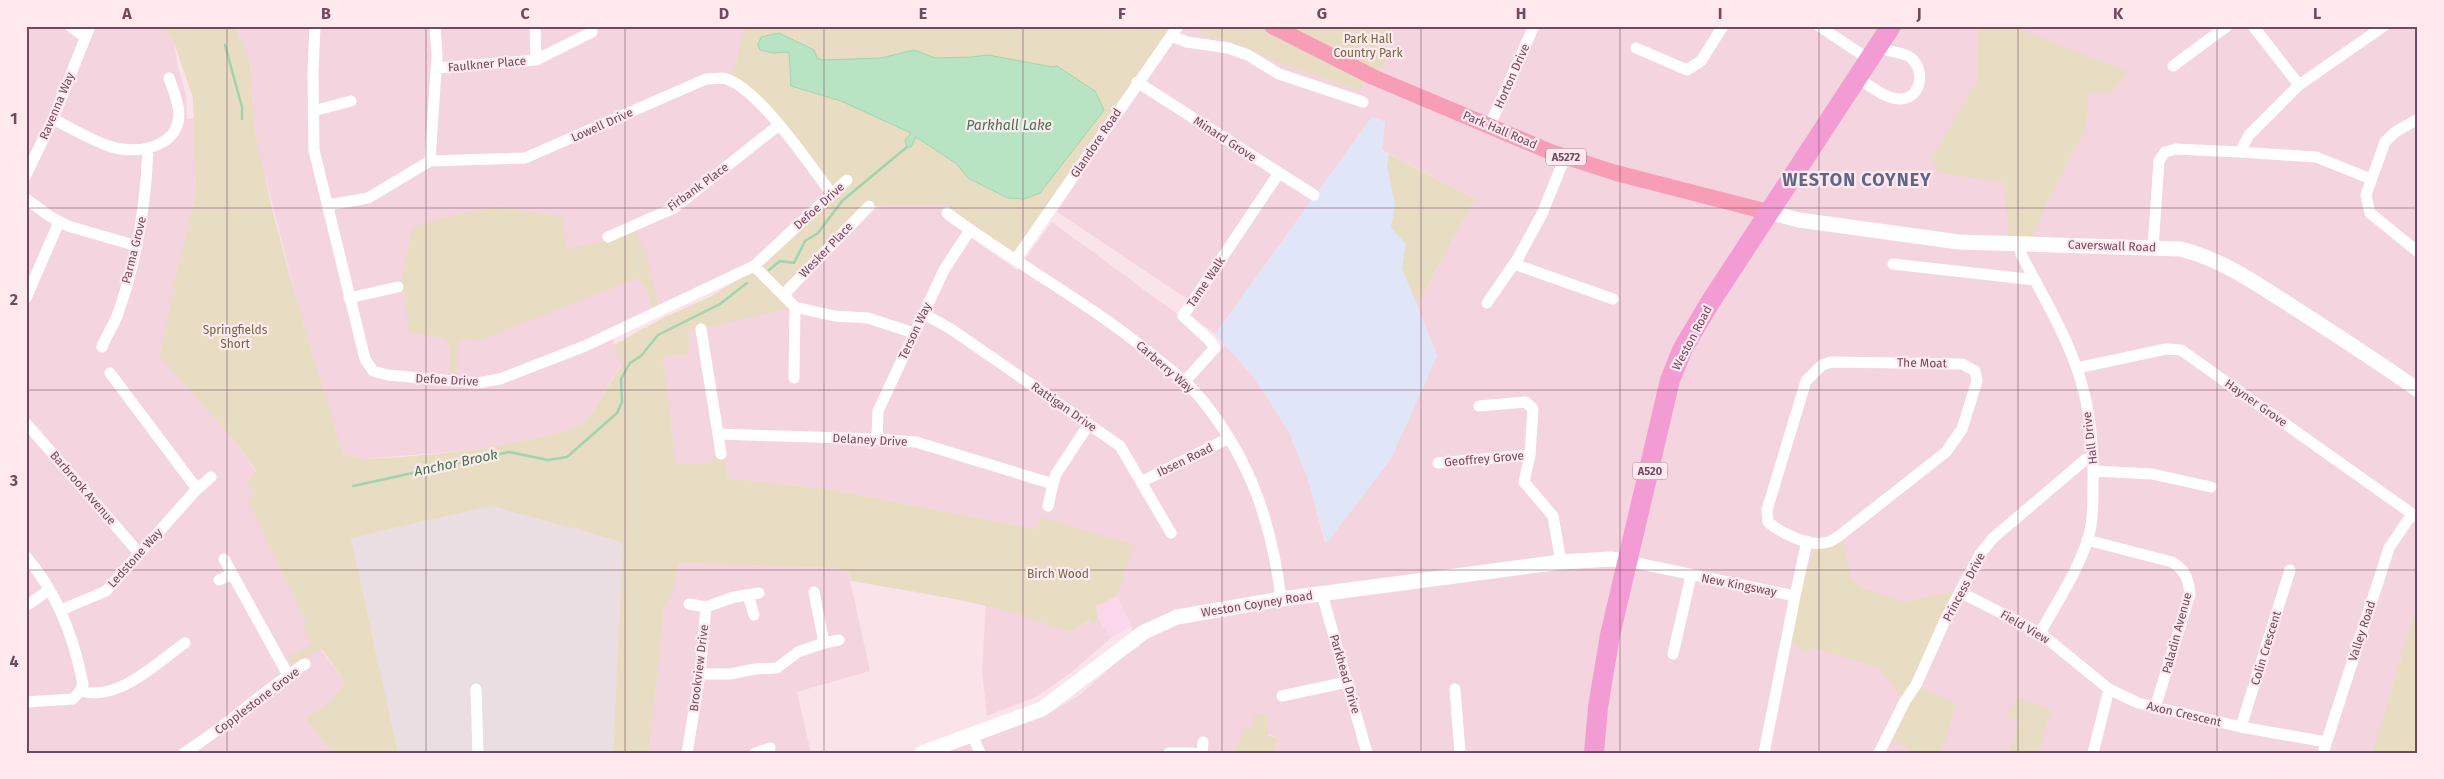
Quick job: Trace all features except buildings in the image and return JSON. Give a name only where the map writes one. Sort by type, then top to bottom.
[{"type":"highway","name":"Weston Road","points":[[1594,753],[1602,681],[1627,561],[1670,380],[1683,348],[1768,212],[1859,79],[1891,26]]},
{"type":"main road","name":"Park Hall Road","points":[[1272,26],[1373,77],[1565,157],[1650,182],[1768,212]]},
{"type":"street","name":"Ravenna Way","points":[[26,175],[53,119],[88,31],[70,26]]},
{"type":"street","name":"Defoe Drive","points":[[315,26],[314,150],[365,359],[373,370],[388,375],[477,383],[500,379],[585,346],[754,266],[847,180]]},
{"type":"street","points":[[430,161],[436,68],[435,26]]},
{"type":"street","points":[[535,26],[536,60]]},
{"type":"street","name":"Glandore Road","points":[[1016,259],[1137,82],[1178,26]]},
{"type":"street","name":"Horton Drive","points":[[1490,125],[1534,26]]},
{"type":"street","points":[[1636,48],[1687,70],[1701,61],[1723,26]]},
{"type":"street","points":[[1819,26],[1874,54],[1886,52],[1912,59],[1919,72],[1917,89],[1909,97],[1894,98],[1859,79]]},
{"type":"street","points":[[2172,66],[2227,26]]},
{"type":"street","points":[[2253,26],[2299,85]]},
{"type":"street","points":[[2240,152],[2249,134],[2299,85],[2384,26]]},
{"type":"street","name":"Faulkner Place","points":[[436,68],[536,60],[592,32]]},
{"type":"street","points":[[1171,36],[1187,42],[1228,48],[1248,55],[1279,74],[1363,102]]},
{"type":"street","points":[[53,119],[109,147],[120,150],[148,148],[168,139],[177,125],[178,109],[169,78]]},
{"type":"street","name":"Lowell Drive","points":[[328,205],[368,198],[430,161],[525,158],[706,79],[722,78],[731,81],[765,106],[832,194]]},
{"type":"street","name":"Minard Grove","points":[[1137,82],[1314,195]]},
{"type":"street","points":[[313,111],[351,101]]},
{"type":"street","points":[[2418,119],[2395,132],[2385,142],[2366,195],[2370,213],[2418,252]]},
{"type":"street","name":"Firbank Place","points":[[608,237],[674,208],[779,125]]},
{"type":"street","name":"Parma Grove","points":[[107,345],[137,246],[145,200],[148,148]]},
{"type":"street","points":[[2153,248],[2159,160],[2165,152],[2176,149],[2316,158],[2371,179]]},
{"type":"street","points":[[1487,303],[1514,264],[1542,214],[1565,157]]},
{"type":"street","name":"Tame Walk","points":[[1185,381],[1215,348],[1183,316],[1279,173]]},
{"type":"street","points":[[26,199],[60,222],[137,246]]},
{"type":"street","name":"Wesker Place","points":[[783,295],[869,206]]},
{"type":"street","name":"Caverswall Road","points":[[1768,212],[1784,218],[1920,238],[2189,251],[2203,255],[2232,269],[2347,342],[2418,390]]},
{"type":"street","name":"Carberry Way","points":[[947,213],[1127,335],[1185,381],[1203,401],[1229,438],[1259,498],[1270,530],[1281,599]]},
{"type":"street","points":[[26,298],[60,222]]},
{"type":"street","name":"Terson Way","points":[[877,439],[878,410],[944,270],[970,230]]},
{"type":"street","name":"Hall Drive","points":[[2020,244],[2021,254],[2067,344],[2077,368],[2089,418],[2094,471],[2091,525],[2080,562],[2040,633]]},
{"type":"street","points":[[1514,264],[1613,299]]},
{"type":"street","points":[[1893,264],[2035,280]]},
{"type":"street","points":[[754,266],[795,307],[834,316],[868,318],[914,333]]},
{"type":"street","points":[[350,298],[390,285]]},
{"type":"street","points":[[794,378],[795,307]]},
{"type":"street","name":"Rattigan Drive","points":[[924,314],[951,329],[1120,446],[1171,533]]},
{"type":"street","points":[[701,329],[702,345],[721,454]]},
{"type":"street","points":[[690,346],[702,345]]},
{"type":"street","name":"Hayner Grove","points":[[2077,368],[2166,349],[2180,350],[2415,516]]},
{"type":"street","name":"The Moat","points":[[1831,362],[1962,364],[1976,371],[1977,381],[1962,429],[1946,452],[1839,536],[1829,542],[1807,541],[1777,529],[1768,522],[1767,510],[1806,381],[1815,370],[1831,362]]},
{"type":"street","points":[[115,375],[197,489]]},
{"type":"street","points":[[1479,406],[1526,402],[1533,408],[1530,455],[1524,482],[1553,516],[1561,562]]},
{"type":"street","name":"Barbrook Avenue","points":[[26,423],[139,553]]},
{"type":"street","points":[[1048,506],[1056,474],[1089,424]]},
{"type":"street","name":"Delaney Drive","points":[[718,434],[916,442],[1053,484]]},
{"type":"street","name":"Ibsen Road","points":[[1141,482],[1229,438]]},
{"type":"street","name":"Geoffrey Grove","points":[[1438,463],[1530,455]]},
{"type":"street","name":"Princess Drive","points":[[1880,753],[1904,704],[1916,686],[1980,554],[1993,538],[2086,459],[2093,458]]},
{"type":"street","points":[[2094,471],[2152,474],[2205,482]]},
{"type":"street","name":"Ledstone Way","points":[[61,610],[106,591],[197,489],[211,477]]},
{"type":"street","name":"Valley Road","points":[[2325,748],[2389,548],[2415,516]]},
{"type":"street","name":"Paladin Avenue","points":[[2087,540],[2172,562],[2183,569],[2188,578],[2190,594],[2155,708]]},
{"type":"street","name":"New Kingsway","points":[[1627,561],[1795,596],[1807,541]]},
{"type":"street","points":[[26,557],[39,572],[61,610],[83,684],[73,699],[26,702]]},
{"type":"street","points":[[224,559],[288,675]]},
{"type":"street","name":"Weston Coyney Road","points":[[922,753],[1042,709],[1144,632],[1177,617],[1281,599],[1561,562],[1627,561]]},
{"type":"street","name":"Colin Crescent","points":[[2241,727],[2290,570]]},
{"type":"street","points":[[219,580],[232,574]]},
{"type":"street","points":[[1673,654],[1692,576]]},
{"type":"street","points":[[26,606],[49,590]]},
{"type":"street","name":"Field View","points":[[1960,592],[2040,633],[2108,689]]},
{"type":"street","name":"Brookview Drive","points":[[687,753],[700,674],[706,606],[753,594],[754,615]]},
{"type":"street","name":"Parkhead Drive","points":[[1322,594],[1368,753]]},
{"type":"street","points":[[1764,753],[1795,596]]},
{"type":"street","points":[[811,600],[824,643]]},
{"type":"street","points":[[689,604],[706,606]]},
{"type":"street","points":[[700,674],[730,674],[755,669],[776,668],[798,652],[839,640]]},
{"type":"street","points":[[80,691],[98,695],[108,691],[144,673],[169,646],[185,642]]},
{"type":"street","name":"Copplestone Grove","points":[[184,753],[210,736],[288,675],[305,664]]},
{"type":"street","points":[[1282,696],[1347,682]]},
{"type":"street","points":[[476,689],[478,753]]},
{"type":"street","points":[[1456,689],[1460,753]]},
{"type":"street","points":[[2093,753],[2108,689]]},
{"type":"street","name":"Axon Crescent","points":[[2108,689],[2138,703],[2155,708],[2325,748]]},
{"type":"street","points":[[972,736],[980,753]]},
{"type":"street","points":[[755,753],[770,748]]},
{"type":"street","points":[[1169,753],[1193,753]]},
{"type":"shaded area","points":[[26,26],[163,26],[175,45],[177,63],[186,95],[187,119],[194,118],[196,194],[174,285],[234,440],[256,472],[246,482],[254,494],[285,576],[307,622],[303,625],[345,682],[330,701],[305,718],[332,753],[26,753]]},
{"type":"shaded area","points":[[235,26],[745,26],[731,81],[765,106],[832,194],[754,266],[613,333],[614,345],[622,363],[586,422],[558,434],[473,450],[362,459],[343,453],[301,316],[259,153],[254,128],[250,62]]},
{"type":"shaded area","points":[[1178,26],[1274,26],[1383,73],[1390,30],[1394,26],[2418,26],[2418,602],[2372,753],[1273,753],[1279,739],[1253,727],[1245,727],[1234,753],[945,753],[1047,715],[1081,694],[1127,653],[1140,647],[1117,596],[1122,576],[1042,517],[1036,529],[828,489],[727,478],[726,455],[715,462],[676,464],[663,357],[690,354],[688,332],[794,307],[792,296],[803,282],[878,206],[952,205],[944,219],[1017,270],[1052,222],[1184,319],[1215,346],[1193,381],[1225,345],[1253,376],[1288,430],[1310,485],[1325,543],[1437,356],[1417,305],[1475,199],[1382,150],[1385,122],[1372,117],[1215,334],[1190,315],[1196,305],[1057,212]]},
{"type":"shaded area","points":[[1372,117],[1385,122],[1382,151],[1475,199],[1417,305],[1437,356],[1391,459],[1326,544],[1310,485],[1288,430],[1253,376],[1215,334]]},
{"type":"shaded area","points":[[491,506],[623,542],[613,753],[398,753],[351,538]]},
{"type":"shaded area","points":[[679,563],[834,568],[848,571],[870,671],[797,692],[811,753],[649,753],[664,608],[674,589]]},
{"type":"shaded area","points":[[1117,596],[1131,626],[1111,638],[1098,619],[1096,606]]},
{"type":"shaded area","points":[[986,604],[1042,620],[1069,632],[1091,620],[1093,623],[1098,619],[1111,638],[1073,671],[1038,696],[987,716],[982,672]]},
{"type":"green space","points":[[163,26],[235,26],[250,62],[254,128],[272,209],[301,316],[343,453],[362,459],[473,450],[558,434],[586,422],[622,364],[614,345],[665,317],[710,297],[752,271],[791,308],[688,332],[690,354],[663,357],[676,464],[714,462],[714,455],[726,455],[727,478],[828,489],[1036,529],[1042,517],[1133,545],[1117,596],[1096,606],[1098,619],[1093,624],[1090,620],[1069,632],[1043,622],[962,600],[851,581],[848,571],[834,568],[679,563],[674,589],[664,608],[649,753],[613,753],[623,542],[491,506],[351,538],[398,753],[332,753],[305,718],[330,701],[345,682],[322,649],[292,664],[288,657],[312,644],[302,625],[306,622],[248,501],[254,494],[246,483],[256,471],[234,440],[160,357],[174,285],[196,194],[193,98],[175,45]]},
{"type":"green space","points":[[745,26],[1177,26],[1016,259],[949,210],[951,205],[869,206],[783,295],[754,266],[832,194],[765,106],[731,81]]},
{"type":"green space","points":[[1197,26],[1259,26],[1365,79],[1360,91],[1288,66],[1223,39],[1201,36]]},
{"type":"green space","name":"Park Hall Country Park","points":[[1287,26],[1394,26],[1390,30],[1383,73]]},
{"type":"green space","points":[[1979,26],[2012,26],[2128,72],[2111,92],[2089,93],[2086,128],[2047,202],[2033,238],[2009,239],[2004,182],[1938,173],[1932,157],[1977,81]]},
{"type":"green space","points":[[1389,154],[1475,199],[1417,305],[1402,268],[1406,244],[1391,228],[1395,204],[1387,166]]},
{"type":"green space","points":[[498,207],[561,216],[566,249],[606,241],[636,229],[647,258],[658,305],[652,308],[646,289],[638,278],[480,340],[459,339],[456,375],[450,374],[450,350],[446,339],[409,332],[404,291],[400,291],[398,282],[402,281],[412,227],[466,212]]},
{"type":"green space","points":[[1843,541],[1851,577],[1862,588],[1905,602],[1950,592],[1954,594],[1910,684],[1901,696],[1880,668],[1813,648],[1805,653],[1791,640],[1799,590],[1814,551]]},
{"type":"green space","points":[[2418,602],[2418,753],[2372,753]]},
{"type":"green space","points":[[1916,685],[1957,704],[1941,753],[1913,753],[1888,736]]},
{"type":"green space","points":[[2018,697],[2051,710],[2038,753],[2009,753],[2018,722],[2006,716]]},
{"type":"green space","points":[[1255,714],[1267,715],[1268,735],[1279,739],[1273,753],[1234,753],[1245,727],[1253,727]]},
{"type":"water","name":"Parkhall Lake","points":[[779,33],[814,50],[817,58],[823,60],[881,58],[914,50],[935,58],[988,55],[1052,67],[1057,66],[1095,91],[1104,110],[1040,193],[1024,199],[1008,198],[968,178],[957,164],[916,137],[911,147],[907,147],[905,140],[911,133],[841,101],[791,86],[789,52],[773,53],[760,50],[758,45],[761,37]]},
{"type":"waterway","points":[[225,45],[242,107],[242,119]]},
{"type":"waterway","name":"Anchor Brook","points":[[769,270],[780,261],[794,263],[805,241],[818,233],[842,201],[907,147]]},
{"type":"waterway","name":"Anchor Brook","points":[[353,486],[509,452],[548,460],[567,457],[617,413],[622,402],[621,379],[630,363],[641,356],[658,335],[720,304],[747,283]]},
{"type":"district","name":"WESTON COYNEY","points":[[1857,180]]},
{"type":"park label","name":"Springfields Short","points":[[235,337]]},
{"type":"park label","name":"Birch Wood","points":[[1058,574]]}]
